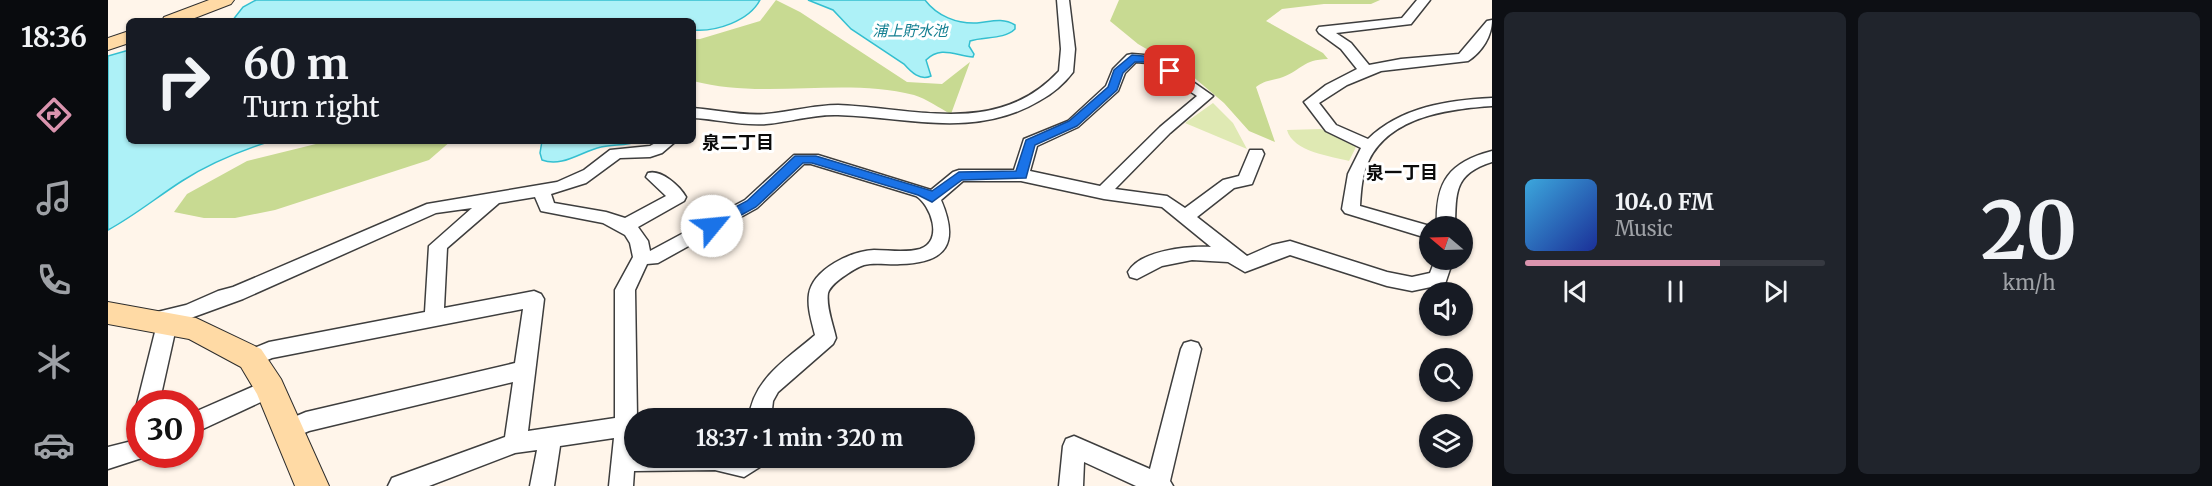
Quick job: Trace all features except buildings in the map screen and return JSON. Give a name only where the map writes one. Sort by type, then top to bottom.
[{"type":"street","points":[[179,18],[225,0]]},
{"type":"street","points":[[696,113],[741,119],[766,119],[804,112],[838,110],[954,122],[1012,110],[1028,103],[1054,84],[1067,71],[1070,52],[1065,32],[1063,0]]},
{"type":"street","points":[[1366,71],[1346,46],[1324,30],[1334,27],[1406,21],[1424,0]]},
{"type":"street","points":[[1371,146],[1331,128],[1311,102],[1327,89],[1366,71],[1398,63],[1462,58],[1469,54],[1492,24]]},
{"type":"street","points":[[108,44],[126,38]]},
{"type":"street","points":[[1021,175],[1030,143],[1073,124],[1113,88],[1118,72],[1132,58],[1151,59],[1206,96],[1165,130],[1104,192]]},
{"type":"street","points":[[1419,230],[1351,209],[1356,174],[1364,155],[1394,126],[1414,116],[1438,108],[1492,102]]},
{"type":"street","points":[[161,321],[190,312],[225,296],[237,294],[434,208],[541,190],[568,183],[591,174],[608,157],[618,153],[649,152],[666,144]]},
{"type":"street","points":[[1186,216],[1228,184],[1246,180],[1257,154]]},
{"type":"street","points":[[1446,216],[1445,195],[1455,176],[1478,160],[1492,156]]},
{"type":"street","points":[[642,257],[652,258],[751,204],[800,159],[812,159],[922,192],[932,198],[942,234],[937,245],[925,254],[911,258],[867,258],[847,264],[824,281],[819,292],[819,304],[826,338],[771,386],[763,399],[762,408]]},
{"type":"street","points":[[932,198],[959,176],[1021,175],[1167,202],[1245,265],[1278,250],[1290,248],[1387,279],[1412,284],[1438,279],[1441,270]]},
{"type":"street","points":[[627,225],[678,197],[654,177]]},
{"type":"street","points":[[541,190],[548,207],[565,213],[591,213],[627,225],[642,249],[642,257],[625,290],[626,408]]},
{"type":"street","points":[[434,319],[438,246],[494,198]]},
{"type":"street","points":[[1137,272],[1157,260],[1192,253],[1233,255]]},
{"type":"street","points":[[250,358],[269,350],[534,299],[516,443]]},
{"type":"street","points":[[108,313],[161,321],[212,336],[250,358],[270,388],[312,486]]},
{"type":"street","points":[[150,390],[161,321]]},
{"type":"street","points":[[1071,486],[1074,446],[1159,485],[1191,349]]},
{"type":"street","points":[[288,430],[306,423],[525,370]]},
{"type":"street","points":[[204,419],[270,388]]},
{"type":"street","points":[[400,486],[516,443],[624,426]]},
{"type":"street","points":[[542,486],[550,437]]},
{"type":"street","points":[[108,458],[126,451]]},
{"type":"street","points":[[621,486],[624,466]]},
{"type":"green space","points":[[776,0],[800,12],[907,82],[942,84],[970,62],[951,114],[914,95],[887,90],[748,89],[696,82],[696,39],[760,21]]},
{"type":"green space","points":[[1119,0],[1380,0],[1371,4],[1324,4],[1282,9],[1266,21],[1323,53],[1328,59],[1308,63],[1290,74],[1256,87],[1275,142],[1249,131],[1224,103],[1191,75],[1138,44],[1110,21]]},
{"type":"green space","points":[[1213,103],[1233,123],[1247,149],[1185,123]]},
{"type":"green space","points":[[1321,129],[1356,147],[1349,161],[1305,148],[1291,137],[1287,130]]},
{"type":"green space","points":[[316,144],[448,144],[429,160],[275,210],[235,218],[204,218],[174,212],[187,194],[247,161]]},
{"type":"water","points":[[256,0],[760,0],[748,14],[731,24],[702,30],[696,30],[696,18],[234,18],[243,7]]},
{"type":"water","name":"浦上貯水池","points":[[808,0],[925,0],[941,15],[955,20],[970,23],[1005,21],[1015,25],[1015,29],[1005,35],[970,41],[969,46],[974,54],[973,57],[949,52],[937,53],[926,60],[931,76],[923,77],[916,75],[904,64],[851,29],[833,10]]},
{"type":"water","points":[[126,51],[126,144],[262,144],[203,169],[108,230],[108,56]]},
{"type":"water","points":[[542,144],[630,144],[601,147],[557,162],[542,160]]},
{"type":"district","name":"泉二丁目","points":[[738,143]]},
{"type":"district","name":"泉一丁目","points":[[1402,173]]},
{"type":"route","points":[[712,226],[751,204],[800,159],[812,159],[922,192],[932,198],[959,176],[1021,175],[1030,143],[1073,124],[1113,88],[1118,72],[1132,58],[1151,59],[1170,71]]}]
